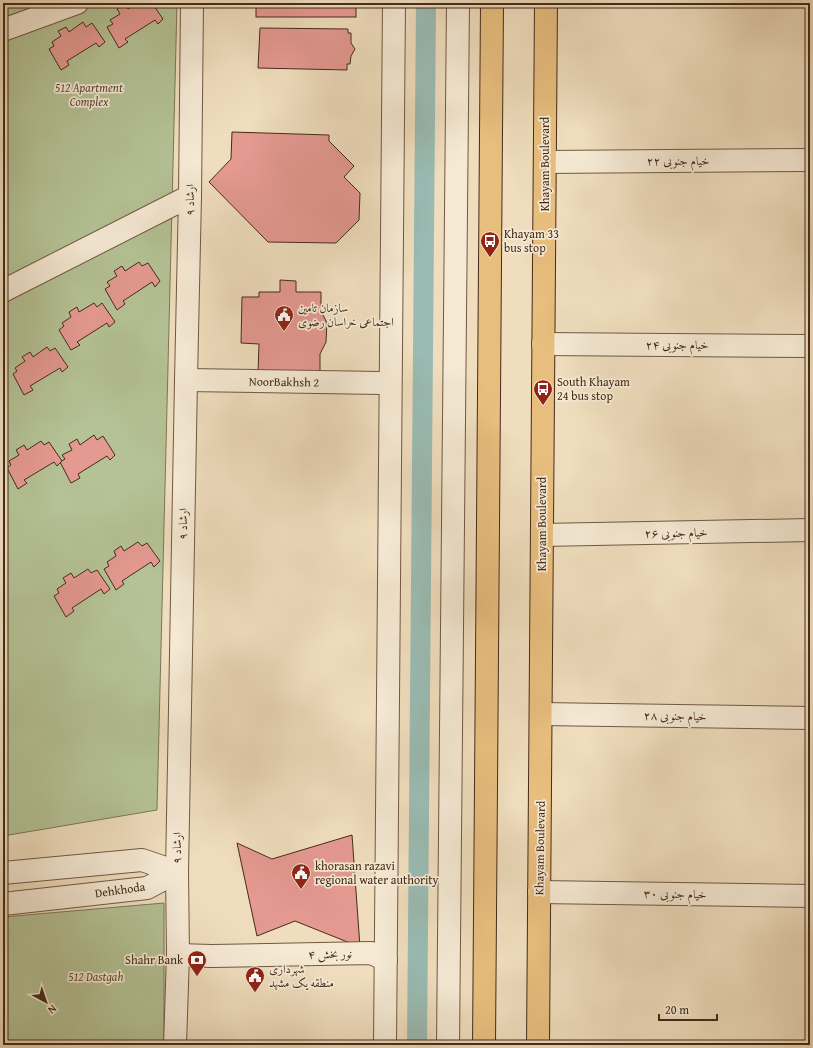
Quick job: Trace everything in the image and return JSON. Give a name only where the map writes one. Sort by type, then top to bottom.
[{"type":"main road","points":[[484,1045],[492,3]]},
{"type":"main road","name":"Khayam Boulevard","points":[[538,1045],[546,162],[546,3]]},
{"type":"street","points":[[3,30],[77,3]]},
{"type":"street","name":"ارشاد ۹","points":[[175,1045],[178,955],[177,872],[190,196],[192,3]]},
{"type":"street","points":[[385,1045],[394,3]]},
{"type":"street","points":[[448,1045],[458,3]]},
{"type":"street","name":"خیام جنوبی ۲۲","points":[[546,162],[810,160]]},
{"type":"street","points":[[3,292],[190,196]]},
{"type":"street","name":"خیام جنوبی ۲۴","points":[[544,344],[810,346]]},
{"type":"street","name":"NoorBakhsh 2","points":[[186,380],[381,383]]},
{"type":"street","name":"خیام جنوبی ۲۶","points":[[542,535],[810,530]]},
{"type":"street","name":"خیام جنوبی ۲۸","points":[[541,714],[810,718]]},
{"type":"street","name":"Dehkhoda","points":[[3,873],[142,860],[177,872]]},
{"type":"street","name":"Dehkhoda","points":[[3,904],[147,888],[177,872]]},
{"type":"street","name":"خیام جنوبی ۳۰","points":[[539,892],[810,896]]},
{"type":"street","name":"نور بخش ۴","points":[[178,955],[212,956],[371,953],[386,960]]},
{"type":"green space","name":"512 Apartment Complex","points":[[3,3],[177,3],[157,810],[3,836]]},
{"type":"green space","name":"512 Dastgah","points":[[164,903],[164,1045],[3,1045],[3,917]]},
{"type":"building","points":[[137,3],[152,3],[163,19],[158,24],[155,20],[125,39],[128,42],[119,48],[107,27],[113,24],[110,20],[120,14],[117,9],[125,4],[128,9]]},
{"type":"building","points":[[256,3],[356,3],[356,17],[256,17]]},
{"type":"building","points":[[83,22],[86,27],[92,23],[105,42],[99,47],[96,43],[67,61],[69,65],[61,70],[49,49],[54,46],[52,42],[61,36],[58,31],[66,27],[69,32]]},
{"type":"building","points":[[260,28],[348,29],[348,33],[351,33],[351,43],[355,49],[351,56],[350,64],[347,64],[347,70],[258,68]]},
{"type":"building","points":[[232,132],[329,135],[329,141],[354,166],[344,177],[360,193],[359,220],[336,243],[268,242],[209,182],[231,159]]},
{"type":"building","points":[[139,262],[142,266],[148,263],[160,281],[155,287],[152,282],[123,301],[125,304],[117,310],[105,289],[110,286],[107,282],[117,276],[114,271],[122,266],[125,271]]},
{"type":"building","name":"سازمان تامین اجتماعی خراسان رضوی","points":[[280,280],[296,281],[296,292],[321,292],[321,311],[327,323],[326,342],[320,354],[320,374],[258,373],[259,344],[241,343],[242,297],[259,297],[259,292],[280,292]]},
{"type":"building","points":[[94,303],[97,307],[102,303],[115,322],[109,327],[107,323],[77,342],[80,345],[71,350],[59,330],[64,326],[62,323],[71,317],[69,312],[77,307],[79,312]]},
{"type":"building","points":[[47,347],[50,351],[55,348],[68,367],[62,372],[60,368],[30,386],[33,390],[24,395],[13,374],[17,371],[15,368],[25,361],[22,357],[30,352],[33,357]]},
{"type":"building","points":[[94,435],[97,440],[103,436],[115,455],[110,460],[107,456],[78,474],[80,478],[71,483],[60,462],[65,459],[62,455],[72,450],[69,444],[77,439],[80,445]]},
{"type":"building","points":[[41,441],[44,445],[49,442],[62,461],[57,466],[54,462],[24,480],[27,483],[18,489],[7,468],[11,465],[9,461],[19,455],[16,450],[24,445],[27,450]]},
{"type":"building","points":[[138,542],[142,546],[147,543],[160,561],[154,567],[151,562],[122,581],[124,584],[116,590],[104,569],[109,566],[107,562],[116,556],[114,551],[121,546],[124,551]]},
{"type":"building","points":[[88,569],[91,573],[97,570],[110,589],[104,594],[101,589],[72,608],[74,611],[66,617],[54,596],[59,593],[57,589],[66,583],[63,578],[71,573],[74,578]]},
{"type":"building","name":"khorasan razavi regional water authority","points":[[352,835],[360,947],[295,921],[257,936],[237,843],[272,859]]},
{"type":"waterway","points":[[417,1045],[426,3]]},
{"type":"place","name":"Khayam 33 bus stop","points":[[490,258]]},
{"type":"place","name":"سازمان تامین اجتماعی خراسان رضوی","points":[[284,332]]},
{"type":"place","name":"South Khayam 24 bus stop","points":[[543,406]]},
{"type":"place","name":"khorasan razavi regional water authority","points":[[301,890]]},
{"type":"place","name":"Shahr Bank","points":[[197,977]]},
{"type":"place","name":"شهرداری منطقه یک مشهد","points":[[255,993]]}]
